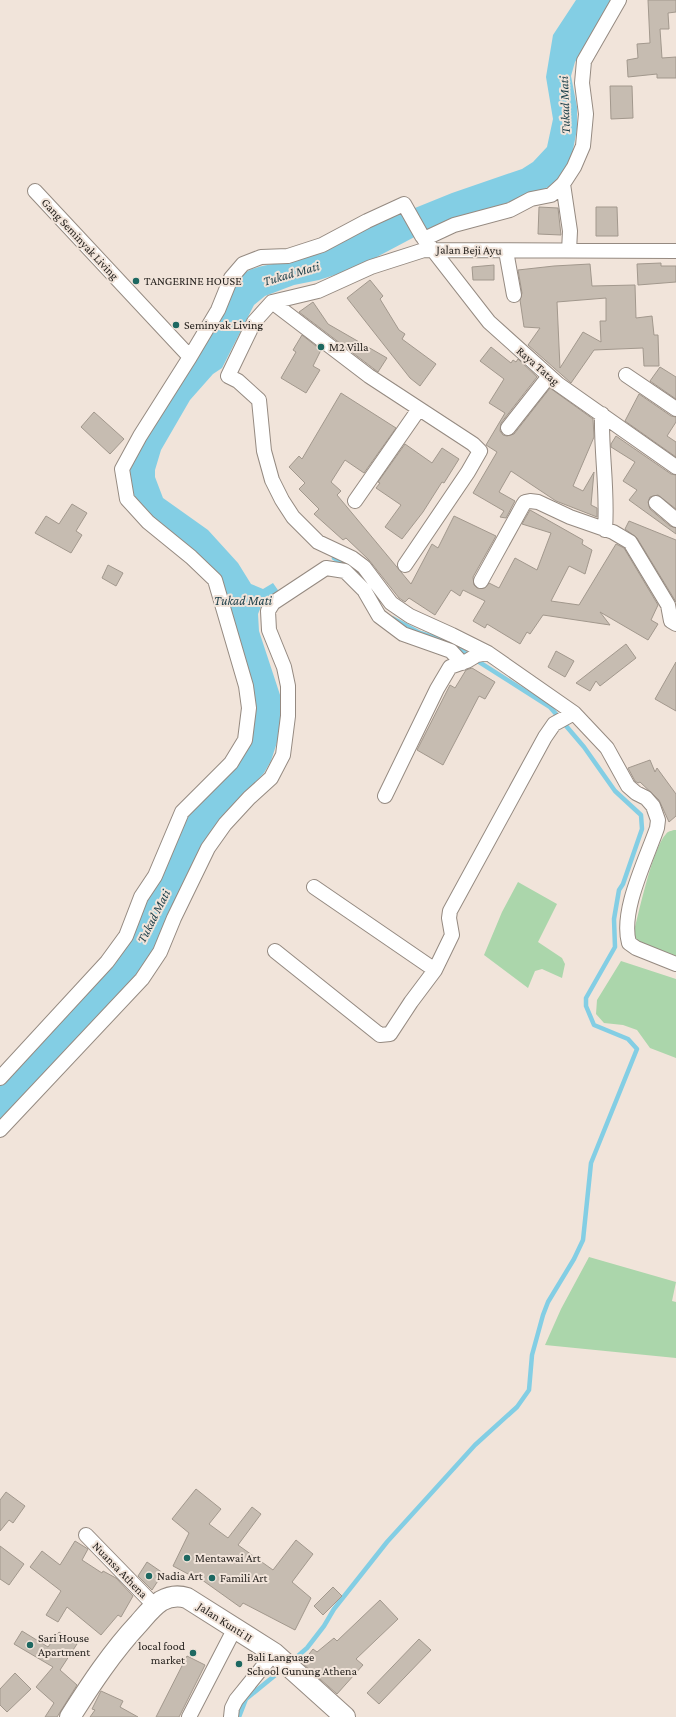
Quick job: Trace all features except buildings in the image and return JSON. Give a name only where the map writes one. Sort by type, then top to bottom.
[{"type":"street","points":[[426,241],[454,225],[510,210],[531,200],[551,195],[563,184],[574,168],[583,146],[586,114],[582,83],[584,60],[619,0]]},
{"type":"street","points":[[563,184],[570,231],[570,251]]},
{"type":"street","name":"Gang Seminyak Living","points":[[35,191],[190,357]]},
{"type":"street","name":"Raya Tatag","points":[[190,357],[218,310],[231,278],[243,264],[262,258],[288,256],[322,245],[404,204],[426,241],[489,322],[549,376],[676,467]]},
{"type":"street","name":"Jalan Beji Ayu","points":[[272,302],[318,290],[371,268],[424,250],[426,241],[506,250],[676,251]]},
{"type":"street","points":[[506,250],[514,295]]},
{"type":"street","points":[[404,565],[468,472],[480,451],[474,444],[369,376],[272,302],[254,322],[228,376],[238,381],[259,400],[264,451],[272,480],[282,500],[293,517],[318,542],[352,558],[364,567],[391,603],[410,616],[452,635],[474,658],[607,748],[628,786],[636,793],[646,798],[653,806],[657,814],[657,828],[627,913],[626,935],[629,943],[636,948],[676,964]]},
{"type":"street","points":[[0,1078],[107,962],[126,936],[141,897],[155,876],[182,812],[231,763],[245,740],[249,708],[246,686],[215,580],[191,557],[148,522],[127,499],[122,469],[140,436],[190,357]]},
{"type":"street","points":[[626,375],[676,409]]},
{"type":"street","points":[[508,428],[549,376]]},
{"type":"street","points":[[355,501],[419,409]]},
{"type":"street","points":[[602,414],[601,438],[607,511],[605,530]]},
{"type":"street","points":[[481,581],[525,502],[538,502],[570,517],[623,537],[630,542],[668,605],[671,621],[676,624]]},
{"type":"street","points":[[656,503],[676,520]]},
{"type":"street","points":[[0,1130],[142,979],[160,952],[174,918],[208,848],[225,824],[270,778],[283,755],[288,716],[288,686],[284,667],[269,630],[268,611],[273,603],[326,568],[345,571],[364,590],[379,616],[403,634],[474,658]]},
{"type":"street","points":[[385,796],[437,689],[450,667],[474,658]]},
{"type":"street","points":[[276,951],[380,1035],[390,1034],[411,1002],[435,970],[452,935],[449,918],[450,911],[564,718]]},
{"type":"street","points":[[314,887],[435,970]]},
{"type":"street","name":"Nuansa Athena","points":[[86,1535],[155,1606]]},
{"type":"street","name":"Jalan Kunti II","points":[[155,1606],[174,1596],[187,1598],[274,1653],[345,1717]]},
{"type":"street","points":[[70,1717],[108,1660],[155,1606]]},
{"type":"street","points":[[189,1717],[235,1628]]},
{"type":"street","points":[[232,1717],[232,1708],[236,1700],[274,1653]]},
{"type":"green space","points":[[676,830],[676,959],[637,942],[633,935],[646,882],[656,853],[666,834]]},
{"type":"green space","points":[[518,882],[557,904],[538,942],[562,958],[565,964],[562,978],[542,969],[535,971],[528,988],[484,955],[502,912]]},
{"type":"green space","points":[[621,961],[676,979],[676,1058],[650,1048],[637,1030],[623,1025],[604,1023],[596,1014],[597,1000]]},
{"type":"green space","points":[[589,1257],[676,1282],[672,1301],[676,1302],[676,1358],[545,1345],[561,1309]]},
{"type":"water","name":"Tukad Mati","points":[[576,0],[614,0],[575,62],[571,76],[577,107],[577,129],[572,155],[557,183],[524,198],[490,208],[422,233],[356,268],[319,280],[294,285],[265,296],[254,305],[222,368],[213,374],[190,400],[161,450],[155,470],[155,477],[163,498],[208,530],[238,563],[251,584],[263,589],[273,583],[280,593],[262,604],[258,614],[259,631],[283,704],[280,733],[271,761],[264,773],[235,805],[145,966],[5,1117],[0,1119],[0,1084],[129,936],[153,890],[183,824],[199,801],[250,736],[220,587],[128,497],[124,476],[238,277],[253,269],[299,258],[312,253],[402,211],[410,210],[452,193],[522,169],[533,162],[547,147],[553,119],[546,77],[553,35]]},
{"type":"waterway","points":[[334,558],[347,566]]},
{"type":"waterway","points":[[291,1662],[307,1648],[324,1626],[334,1609],[387,1542],[475,1445],[517,1407],[529,1390],[532,1355],[543,1315],[548,1302],[574,1259],[583,1240],[591,1163],[637,1049],[628,1039],[594,1025],[586,1006],[586,998],[615,947],[614,919],[619,890],[623,884],[642,829],[641,815],[615,791],[584,747],[550,707],[446,641],[420,633],[392,618]]},
{"type":"waterway","points":[[239,1717],[246,1699],[284,1668]]},
{"type":"place","name":"TANGERINE HOUSE","points":[[136,281]]},
{"type":"place","name":"Seminyak Living","points":[[176,325]]},
{"type":"place","name":"M2 Villa","points":[[321,347]]},
{"type":"place","name":"Mentawai Art","points":[[187,1558]]},
{"type":"place","name":"Nadia Art","points":[[149,1576]]},
{"type":"place","name":"Famili Art","points":[[212,1578]]},
{"type":"place","name":"Sari House Apartment","points":[[30,1645]]},
{"type":"place","name":"local food market","points":[[193,1653]]},
{"type":"place","name":"Bali Language School Gunung Athena","points":[[239,1664]]}]
